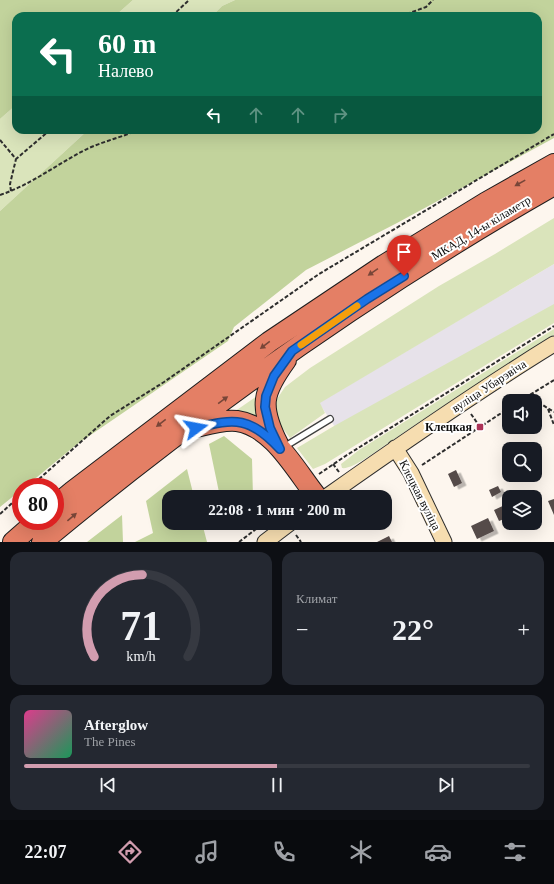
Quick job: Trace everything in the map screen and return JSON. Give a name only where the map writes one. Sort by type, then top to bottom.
[{"type":"highway","name":"МКАД, 14-ы кіламетр","points":[[64,499],[170,416],[269,342],[384,265],[485,203],[554,164]]},
{"type":"highway","name":"МКАД, 14-ы кіламетр","points":[[42,542],[108,487],[181,431],[292,351],[374,295],[489,222],[554,185]]},
{"type":"highway","points":[[280,449],[270,428],[265,407],[266,396],[274,376],[292,351]]},
{"type":"highway","points":[[181,431],[223,422],[236,421],[258,429],[267,435],[280,449],[311,490]]},
{"type":"highway","points":[[13,542],[27,530]]},
{"type":"main road","name":"вуліца Убарэвіча","points":[[336,490],[462,402],[554,344]]},
{"type":"main road","name":"Клецкая вуліца","points":[[395,448],[411,473],[444,542]]},
{"type":"main road","points":[[265,542],[281,530]]},
{"type":"lane","points":[[280,449],[330,419]]},
{"type":"path","points":[[176,12],[189,0]]},
{"type":"path","points":[[412,12],[426,7],[434,0]]},
{"type":"path","points":[[11,191],[10,184],[16,159],[45,134]]},
{"type":"path","points":[[0,195],[33,182],[63,162],[88,149],[127,134]]},
{"type":"path","points":[[40,478],[110,416],[164,382],[319,274],[554,134]]},
{"type":"path","points":[[0,140],[16,159]]},
{"type":"path","points":[[311,490],[346,455],[554,326]]},
{"type":"path","points":[[531,394],[554,380]]},
{"type":"path","points":[[462,402],[480,427]]},
{"type":"path","points":[[542,404],[554,412]]},
{"type":"path","points":[[548,408],[554,425]]},
{"type":"path","points":[[411,473],[502,413]]},
{"type":"path","points":[[0,514],[12,503]]},
{"type":"path","points":[[239,542],[255,530]]},
{"type":"shaded area","points":[[554,264],[554,307],[339,433],[319,403]]},
{"type":"green space","points":[[0,0],[133,0],[120,12],[12,12],[12,108],[0,119]]},
{"type":"green space","points":[[133,0],[235,0],[222,6],[216,12],[120,12]]},
{"type":"green space","points":[[235,0],[554,0],[554,138],[397,223],[306,270],[234,327],[228,341],[76,445],[36,478],[12,478],[12,497],[0,507],[0,211],[84,134],[542,134],[542,12],[216,12],[222,6]]},
{"type":"green space","points":[[12,108],[12,134],[84,134],[0,211],[0,119]]},
{"type":"green space","points":[[554,218],[554,264],[320,403],[325,413],[290,438],[277,421],[275,402],[285,387],[310,368],[439,286]]},
{"type":"green space","points":[[554,304],[554,323],[325,464],[313,469],[297,448],[334,426]]},
{"type":"green space","points":[[554,329],[554,335],[449,402],[364,459],[352,466],[342,468],[341,464],[359,450]]},
{"type":"green space","points":[[260,394],[259,419],[228,416]]},
{"type":"green space","points":[[224,436],[252,459],[253,490],[219,490],[209,444]]},
{"type":"green space","points":[[187,469],[192,490],[162,490],[162,530],[204,530],[207,542],[135,542],[153,533],[146,501]]},
{"type":"green space","points":[[122,515],[123,542],[87,542]]},
{"type":"building","points":[[456,470],[462,483],[454,487],[448,474]]},
{"type":"building","points":[[498,486],[501,492],[492,497],[489,490]]},
{"type":"building","points":[[554,499],[554,515],[548,501]]},
{"type":"building","points":[[502,506],[502,520],[499,521],[494,510]]},
{"type":"building","points":[[488,518],[494,531],[477,539],[471,526]]},
{"type":"building","points":[[389,536],[392,542],[377,542]]},
{"type":"slow traffic","points":[[301,345],[357,306]]},
{"type":"place","name":"Клецкая","points":[[480,427]]},
{"type":"route","points":[[196,428],[223,422],[236,421],[258,429],[267,435],[280,449],[266,417],[265,407],[266,396],[274,376],[292,351],[367,299],[404,276]]}]
